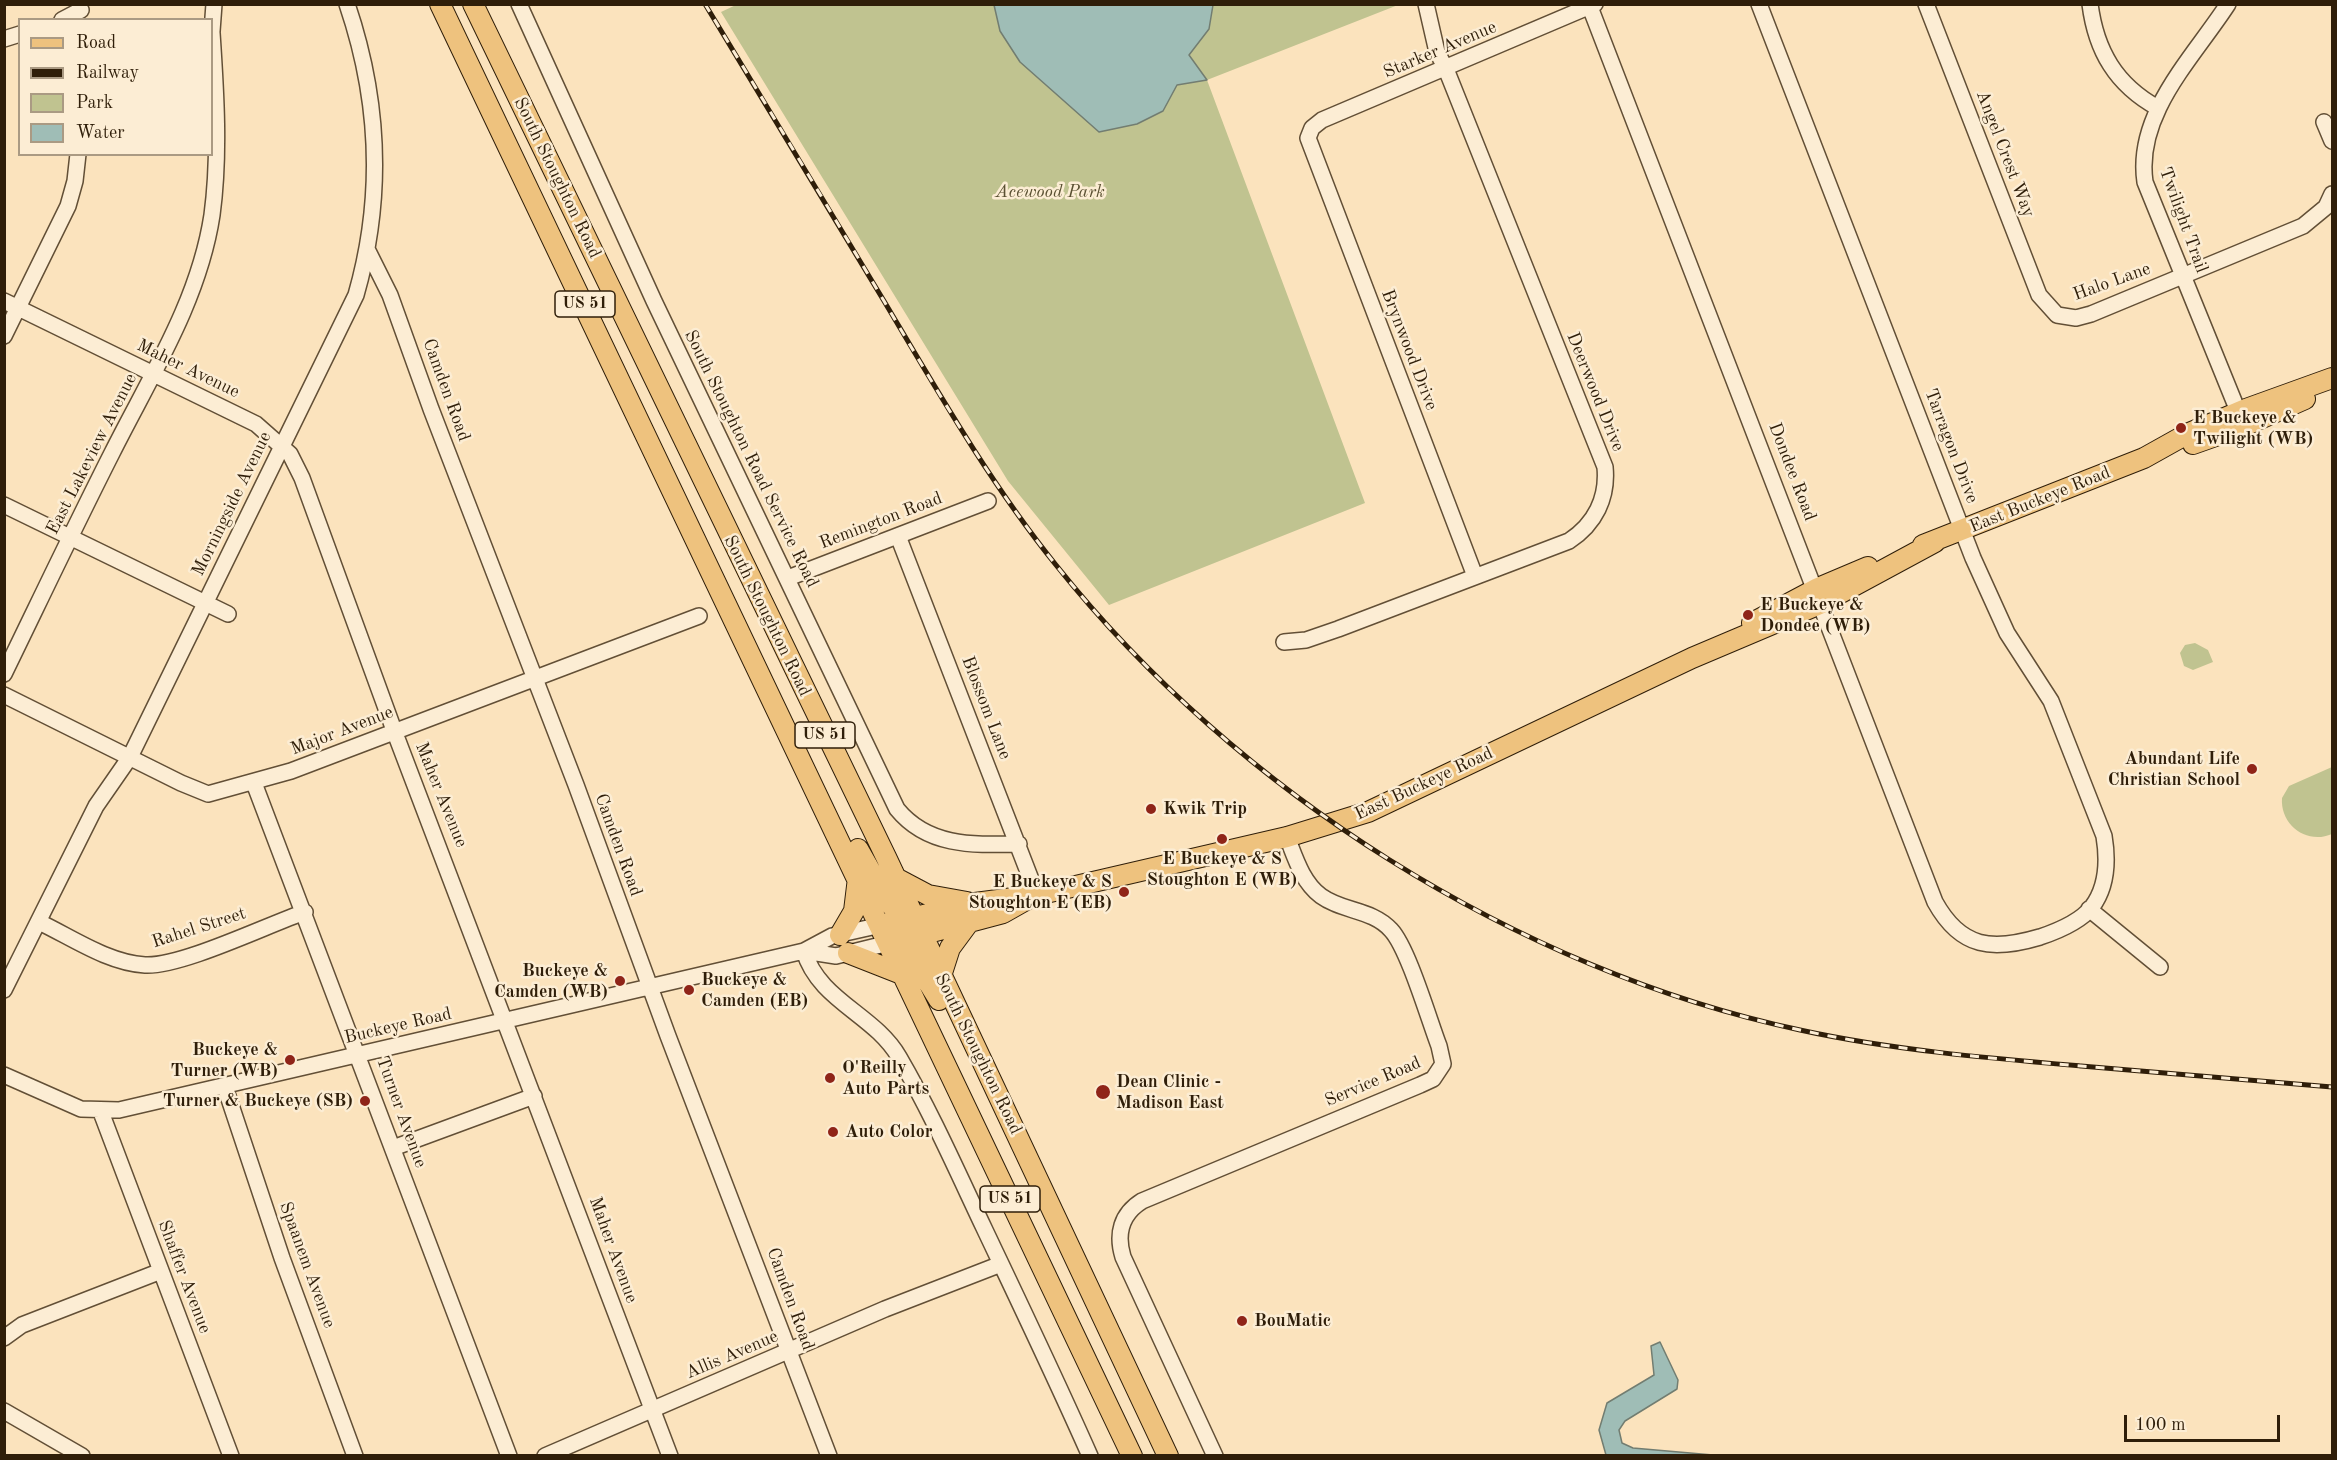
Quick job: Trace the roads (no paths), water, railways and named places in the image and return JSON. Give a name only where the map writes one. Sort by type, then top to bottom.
[{"type":"main road","name":"South Stoughton Road","points":[[440,4],[858,878],[881,925],[895,942],[904,975],[1132,1455]]},
{"type":"main road","name":"South Stoughton Road","points":[[473,4],[894,877],[907,919],[921,936],[1168,1455]]},
{"type":"main road","name":"East Buckeye Road","points":[[2241,419],[2332,378]]},
{"type":"main road","name":"East Buckeye Road","points":[[881,925],[975,903],[1037,895],[1287,837],[1368,812],[1935,542],[2144,458],[2187,434],[2241,419],[2332,386]]},
{"type":"main road","points":[[768,690],[825,783],[871,874],[907,919]]},
{"type":"main road","points":[[894,877],[928,895],[975,903]]},
{"type":"main road","points":[[840,935],[854,911],[858,878]]},
{"type":"main road","name":"East Buckeye Road","points":[[895,942],[967,925],[1003,913],[1037,895]]},
{"type":"main road","points":[[940,976],[950,948],[967,925]]},
{"type":"main road","points":[[895,942],[939,1000],[1028,1176],[1049,1201]]},
{"type":"main road","points":[[848,953],[904,975]]},
{"type":"street","name":"Morningside Avenue","points":[[4,990],[96,806],[130,757],[351,307],[367,249],[373,180],[373,104],[363,51],[347,4]]},
{"type":"street","name":"South Stoughton Road Service Road","points":[[519,4],[654,301],[897,809],[907,821],[921,831],[944,839],[988,844],[1018,844]]},
{"type":"street","name":"Deerwood Drive","points":[[1284,642],[1306,640],[1338,629],[1577,536],[1590,524],[1599,509],[1606,476],[1605,467],[1446,69],[1437,52],[1426,4]]},
{"type":"street","name":"Tarragon Drive","points":[[1759,4],[1963,531],[2007,633],[2051,701],[2104,836],[2107,857],[2099,892],[2089,909],[2068,926],[2051,934],[2013,945],[1990,946],[1972,940]]},
{"type":"street","name":"Angel Crest Way","points":[[1926,4],[2039,295],[2054,314]]},
{"type":"street","points":[[2090,4],[2095,36],[2114,74],[2158,108]]},
{"type":"street","name":"Twilight Trail","points":[[2228,4],[2158,108],[2144,143],[2143,165],[2145,182],[2241,419]]},
{"type":"street","name":"Starker Avenue","points":[[1308,138],[1318,122],[1592,6]]},
{"type":"street","name":"Dondee Road","points":[[1592,6],[1935,902],[1945,920],[1972,940]]},
{"type":"street","points":[[67,18],[84,11]]},
{"type":"street","name":"East Lakeview Avenue","points":[[4,674],[153,375],[188,298],[212,214],[217,123],[213,50]]},
{"type":"street","points":[[2324,122],[2332,141]]},
{"type":"street","name":"Brynwood Drive","points":[[1308,138],[1475,576]]},
{"type":"street","points":[[4,336],[11,304],[68,206],[75,181],[78,156]]},
{"type":"street","name":"Halo Lane","points":[[2054,314],[2076,318],[2091,314],[2303,226],[2326,207],[2332,194]]},
{"type":"street","name":"Camden Road","points":[[367,249],[390,295],[534,681],[576,785],[829,1455]]},
{"type":"street","name":"Maher Avenue","points":[[11,304],[256,424],[290,454],[302,478],[395,733],[670,1455]]},
{"type":"street","name":"Remington Road","points":[[788,578],[988,501]]},
{"type":"street","points":[[4,505],[228,614]]},
{"type":"street","name":"Blossom Lane","points":[[898,536],[1037,895]]},
{"type":"street","name":"Major Avenue","points":[[4,695],[208,794],[254,783],[395,733],[699,616]]},
{"type":"street","name":"Turner Avenue","points":[[254,783],[305,912],[509,1455]]},
{"type":"street","name":"Service Road","points":[[1215,1455],[1120,1245],[1120,1231],[1126,1214],[1142,1201],[1433,1079],[1442,1068],[1439,1046],[1395,935],[1376,917],[1321,896],[1301,871],[1287,837]]},
{"type":"street","points":[[2089,909],[2160,967]]},
{"type":"street","name":"Rahel Street","points":[[39,922],[101,952],[145,965],[187,956],[305,912]]},
{"type":"street","name":"Buckeye Road","points":[[4,1075],[81,1109],[101,1112],[142,1106],[505,1022],[650,985],[804,951],[840,935],[881,925]]},
{"type":"street","name":"Buckeye Road","points":[[804,951],[836,956],[895,942]]},
{"type":"street","points":[[804,951],[820,983],[868,1022],[895,1051],[939,1132],[1090,1455]]},
{"type":"street","name":"Spaanem Avenue","points":[[225,1087],[282,1258],[355,1455]]},
{"type":"street","points":[[393,1148],[534,1096]]},
{"type":"street","name":"Shaffer Avenue","points":[[101,1112],[231,1455]]},
{"type":"street","name":"Allis Avenue","points":[[545,1455],[885,1309],[1001,1264]]},
{"type":"street","points":[[4,1338],[21,1325],[161,1271]]},
{"type":"street","points":[[4,1411],[82,1455]]},
{"type":"water","points":[[994,5],[1213,5],[1209,29],[1189,55],[1207,80],[1177,85],[1163,111],[1137,124],[1099,132],[1020,62],[1000,31]]},
{"type":"water","points":[[1660,1342],[1678,1380],[1677,1389],[1625,1421],[1619,1430],[1622,1443],[1633,1448],[1713,1455],[1606,1455],[1599,1430],[1607,1403],[1654,1375],[1651,1346]]},
{"type":"railway","points":[[705,4],[924,369],[1009,502],[1056,565],[1128,647],[1208,725],[1296,796],[1389,860],[1488,916],[1590,964],[1694,1002],[1800,1030],[1870,1043],[1975,1056],[2332,1087]]},
{"type":"place","name":"E Buckeye & Twilight (WB)","points":[[2181,428]]},
{"type":"place","name":"E Buckeye & Dondee (WB)","points":[[1748,615]]},
{"type":"place","name":"Abundant Life Christian School","points":[[2252,769]]},
{"type":"place","name":"Kwik Trip","points":[[1151,809]]},
{"type":"place","name":"E Buckeye & S Stoughton E (WB)","points":[[1222,839]]},
{"type":"place","name":"E Buckeye & S Stoughton E (EB)","points":[[1124,892]]},
{"type":"place","name":"Buckeye & Camden (WB)","points":[[620,981]]},
{"type":"place","name":"Buckeye & Camden (EB)","points":[[689,990]]},
{"type":"place","name":"Buckeye & Turner (WB)","points":[[290,1060]]},
{"type":"place","name":"O'Reilly Auto Parts","points":[[830,1078]]},
{"type":"place","name":"Dean Clinic - Madison East","points":[[1103,1092]]},
{"type":"place","name":"Turner & Buckeye (SB)","points":[[365,1101]]},
{"type":"place","name":"Auto Color","points":[[833,1132]]},
{"type":"place","name":"BouMatic","points":[[1242,1321]]},
{"type":"park label","name":"Acewood Park","points":[[1050,192]]}]
